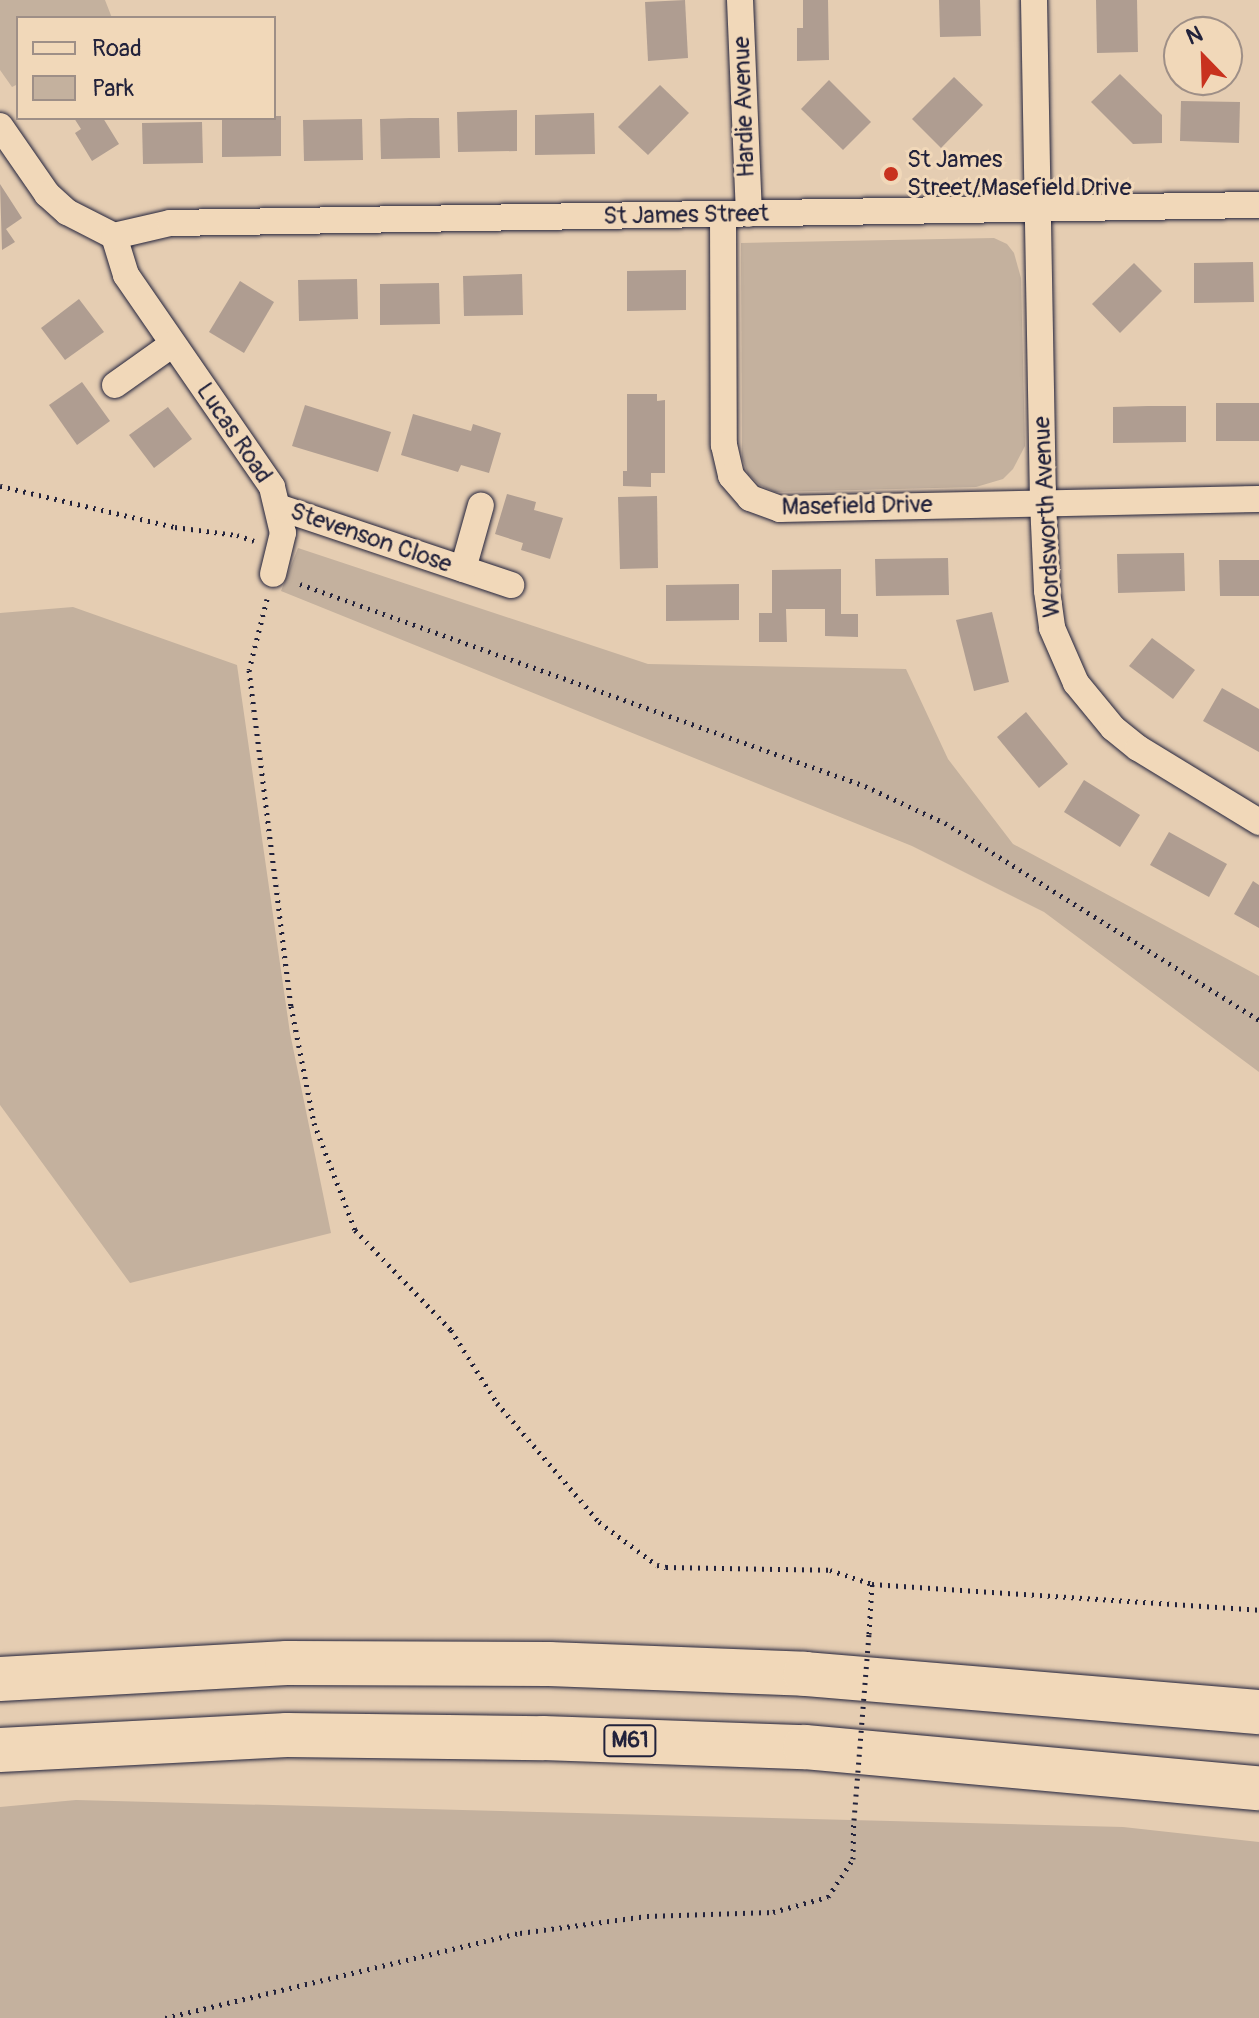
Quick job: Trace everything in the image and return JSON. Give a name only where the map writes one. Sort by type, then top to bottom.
[{"type":"highway","points":[[0,1679],[287,1663],[564,1664],[805,1674],[1259,1712]]},
{"type":"highway","name":"M61","points":[[0,1750],[287,1735],[543,1738],[805,1747],[1259,1788]]},
{"type":"street","name":"Hardie Avenue","points":[[736,214],[740,0]]},
{"type":"street","name":"Wordsworth Avenue","points":[[1034,0],[1043,502],[1052,628],[1076,683],[1093,708],[1138,748],[1259,822]]},
{"type":"street","points":[[0,126],[47,194],[67,212],[114,236]]},
{"type":"street","name":"St James Street","points":[[114,236],[170,223],[1259,205]]},
{"type":"street","name":"Masefield Drive","points":[[736,214],[724,445],[726,463],[739,488],[764,506],[780,509],[1259,499]]},
{"type":"street","name":"Lucas Road","points":[[114,236],[126,275],[262,470],[278,507],[283,533],[277,563]]},
{"type":"street","points":[[115,385],[173,344]]},
{"type":"street","name":"Stevenson Close","points":[[463,569],[481,505]]},
{"type":"street","name":"Stevenson Close","points":[[278,507],[511,585]]},
{"type":"path","points":[[0,486],[175,527],[237,535],[277,563],[865,786],[945,823],[1259,1020]]},
{"type":"path","points":[[277,563],[249,670],[291,1006],[314,1123],[355,1230],[451,1330],[497,1403],[599,1522],[657,1565],[830,1570],[872,1584],[1259,1610]]},
{"type":"path","points":[[165,2018],[520,1933],[647,1916],[773,1912],[828,1897],[853,1859],[872,1584]]},
{"type":"green space","points":[[0,0],[105,0],[111,16],[16,16],[16,85],[12,87],[0,70]]},
{"type":"green space","points":[[994,238],[1007,244],[1014,253],[1021,278],[1025,446],[1013,469],[1003,479],[976,487],[775,492],[760,485],[748,474],[742,458],[741,243]]},
{"type":"green space","points":[[298,548],[648,664],[906,669],[948,759],[1013,844],[1259,976],[1259,1072],[1044,912],[912,846],[281,591]]},
{"type":"green space","points":[[73,607],[237,665],[290,1033],[331,1233],[130,1283],[0,1105],[0,613]]},
{"type":"green space","points":[[76,1800],[1123,1827],[1259,1842],[1259,2018],[0,2018],[0,1807]]},
{"type":"building","points":[[685,0],[688,58],[648,61],[645,2]]},
{"type":"building","points":[[803,0],[828,0],[829,60],[797,61],[797,28],[803,28]]},
{"type":"building","points":[[939,0],[980,0],[981,36],[940,37]]},
{"type":"building","points":[[1096,0],[1137,0],[1138,52],[1097,53]]},
{"type":"building","points":[[1120,74],[1162,115],[1162,143],[1133,144],[1091,102]]},
{"type":"building","points":[[954,77],[983,105],[941,148],[912,119]]},
{"type":"building","points":[[829,80],[871,122],[843,150],[801,109]]},
{"type":"building","points":[[660,85],[689,113],[648,155],[618,127]]},
{"type":"building","points":[[1181,101],[1240,102],[1239,143],[1180,141]]},
{"type":"building","points":[[517,110],[517,151],[458,152],[457,112]]},
{"type":"building","points":[[594,113],[595,154],[535,155],[535,115]]},
{"type":"building","points":[[276,116],[281,116],[281,156],[222,157],[222,120],[276,120]]},
{"type":"building","points":[[439,118],[440,158],[381,159],[380,119]]},
{"type":"building","points":[[362,119],[363,160],[304,161],[303,120]]},
{"type":"building","points":[[75,120],[104,120],[119,144],[92,161],[75,133],[81,129]]},
{"type":"building","points":[[202,122],[203,163],[143,164],[142,123]]},
{"type":"building","points":[[0,184],[22,218],[6,229],[15,242],[2,250]]},
{"type":"building","points":[[1253,262],[1254,302],[1194,303],[1194,263]]},
{"type":"building","points":[[1134,263],[1162,291],[1120,333],[1092,304]]},
{"type":"building","points":[[686,270],[686,310],[627,311],[627,271]]},
{"type":"building","points":[[522,274],[523,315],[464,316],[463,276]]},
{"type":"building","points":[[357,279],[358,319],[299,321],[298,280]]},
{"type":"building","points":[[240,281],[274,302],[244,353],[209,332]]},
{"type":"building","points":[[439,283],[440,324],[380,325],[380,284]]},
{"type":"building","points":[[79,299],[104,332],[65,360],[41,328]]},
{"type":"building","points":[[82,382],[110,421],[77,445],[49,405]]},
{"type":"building","points":[[627,394],[657,394],[657,401],[665,400],[665,473],[651,473],[651,487],[623,486],[623,471],[627,471]]},
{"type":"building","points":[[1216,403],[1259,403],[1259,441],[1216,441]]},
{"type":"building","points":[[305,405],[391,432],[378,472],[292,446]]},
{"type":"building","points":[[1186,406],[1186,442],[1113,443],[1113,407]]},
{"type":"building","points":[[168,407],[192,439],[154,468],[129,435]]},
{"type":"building","points":[[413,414],[471,431],[473,424],[501,433],[489,473],[461,465],[458,472],[401,455]]},
{"type":"building","points":[[507,494],[536,502],[534,510],[563,518],[550,559],[521,550],[523,543],[495,534]]},
{"type":"building","points":[[657,496],[658,568],[620,569],[618,497]]},
{"type":"building","points":[[1184,553],[1185,591],[1118,593],[1117,554]]},
{"type":"building","points":[[948,558],[949,595],[876,596],[875,559]]},
{"type":"building","points":[[1219,560],[1259,560],[1259,596],[1220,596]]},
{"type":"building","points":[[841,569],[841,614],[858,614],[858,637],[825,636],[825,609],[786,609],[787,642],[759,642],[759,613],[772,613],[772,570]]},
{"type":"building","points":[[739,584],[739,620],[666,621],[666,585]]},
{"type":"building","points":[[992,612],[1009,682],[974,691],[956,620]]},
{"type":"building","points":[[1152,638],[1195,670],[1173,699],[1129,666]]},
{"type":"building","points":[[1222,688],[1259,709],[1259,752],[1203,721]]},
{"type":"building","points":[[1026,712],[1068,764],[1039,788],[997,737]]},
{"type":"building","points":[[1084,780],[1140,815],[1120,847],[1064,812]]},
{"type":"building","points":[[1169,832],[1227,864],[1209,897],[1150,865]]},
{"type":"building","points":[[1253,881],[1259,885],[1259,928],[1234,914]]},
{"type":"place","name":"St James Street/Masefield Drive","points":[[891,174]]}]
